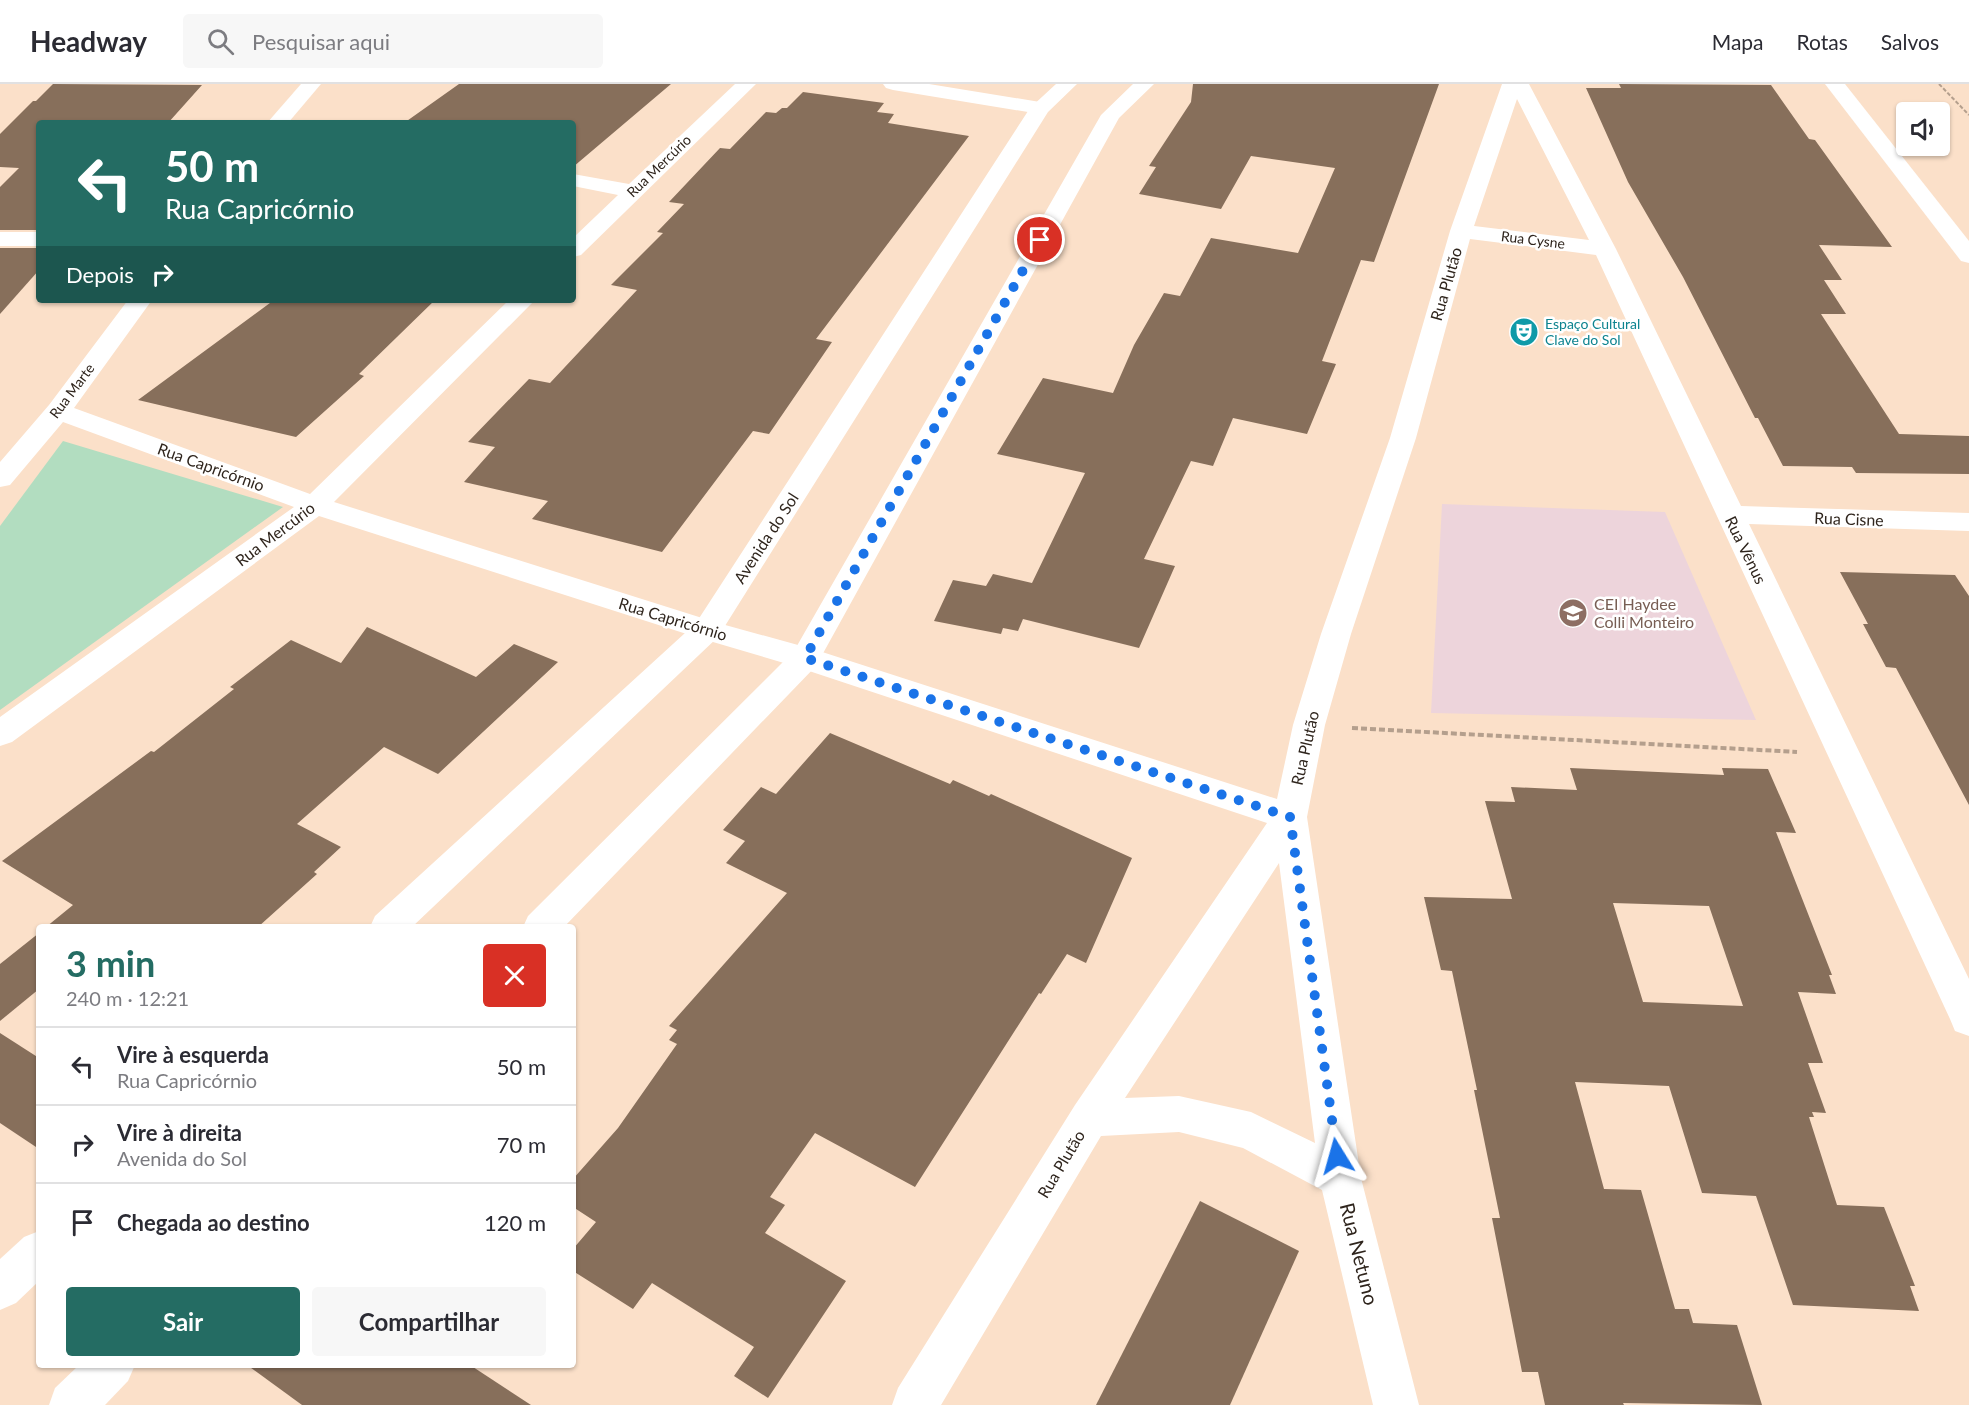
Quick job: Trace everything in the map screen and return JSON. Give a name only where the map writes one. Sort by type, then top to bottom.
[{"type":"street","points":[[280,120],[311,84]]},
{"type":"street","name":"Rua Mercúrio","points":[[576,247],[746,84]]},
{"type":"street","points":[[893,84],[1040,108]]},
{"type":"street","name":"Avenida do Sol","points":[[391,924],[707,630],[1040,108],[1067,84]]},
{"type":"street","points":[[544,924],[805,658],[1111,115],[1144,84]]},
{"type":"street","name":"Rua Plutão","points":[[915,1405],[1089,1118],[1290,817],[1310,725],[1336,634],[1403,438],[1461,231],[1512,84]]},
{"type":"street","name":"Rua Vênus","points":[[1519,84],[1605,249],[1969,1019]]},
{"type":"street","points":[[1835,84],[1969,256]]},
{"type":"street","points":[[576,181],[632,191]]},
{"type":"street","name":"Rua Cysne","points":[[1461,231],[1605,249]]},
{"type":"street","points":[[0,239],[36,239]]},
{"type":"street","name":"Rua Marte","points":[[0,479],[58,411],[138,303]]},
{"type":"street","name":"Rua Mercúrio","points":[[0,734],[315,505],[520,303]]},
{"type":"street","name":"Rua Capricórnio","points":[[58,411],[315,505],[707,630],[805,658],[1290,817]]},
{"type":"street","name":"Rua Cisne","points":[[1729,515],[1969,522]]},
{"type":"street","name":"Rua Netuno","points":[[1290,817],[1340,1178],[1396,1405]]},
{"type":"street","points":[[1089,1118],[1179,1114],[1251,1131],[1340,1178]]},
{"type":"street","points":[[0,1288],[36,1255]]},
{"type":"street","points":[[72,1405],[109,1368]]},
{"type":"path","points":[[1939,84],[1969,115]]},
{"type":"path","points":[[1310,725],[1844,755]]},
{"type":"shaded area","name":"CEI Haydee Colli Monteiro","points":[[1442,504],[1665,512],[1756,720],[1431,713]]},
{"type":"green space","points":[[63,441],[283,507],[0,710],[0,526]]},
{"type":"building","points":[[53,84],[202,85],[171,120],[36,120],[36,230],[0,230],[0,187],[19,168],[0,167],[0,134],[33,101],[36,101]]},
{"type":"building","points":[[459,84],[671,84],[576,164],[576,120],[408,120]]},
{"type":"building","points":[[1193,84],[1439,84],[1374,262],[1361,260],[1322,361],[1336,364],[1307,434],[1233,418],[1213,466],[1191,461],[1144,559],[1175,566],[1139,648],[1023,619],[1018,631],[1003,628],[1001,634],[934,621],[953,580],[986,586],[993,574],[1032,583],[1085,473],[997,454],[1043,378],[1113,393],[1134,345],[1164,293],[1180,296],[1211,238],[1298,253],[1335,168],[1251,156],[1221,209],[1139,194],[1156,167],[1149,166],[1191,102]]},
{"type":"building","points":[[1619,84],[1771,85],[1809,139],[1815,140],[1892,247],[1819,245],[1842,280],[1824,280],[1846,314],[1821,314],[1899,434],[1969,436],[1969,474],[1856,473],[1852,467],[1783,466],[1758,418],[1755,418],[1683,277],[1628,182],[1586,88],[1621,88]]},
{"type":"building","points":[[803,92],[884,103],[877,112],[894,114],[888,123],[969,136],[816,339],[832,342],[769,434],[753,431],[662,552],[532,519],[548,501],[464,482],[495,447],[468,442],[529,379],[550,383],[637,290],[611,285],[663,233],[657,232],[684,204],[669,202],[720,148],[730,149],[766,112],[776,113],[782,108],[787,108]]},
{"type":"building","points":[[0,248],[36,248],[36,273],[0,314]]},
{"type":"building","points":[[270,303],[432,303],[359,374],[364,376],[296,437],[138,400]]},
{"type":"building","points":[[1840,572],[1955,575],[1969,596],[1969,805],[1896,668],[1886,667],[1863,624],[1868,624]]},
{"type":"building","points":[[367,627],[476,677],[514,644],[558,662],[438,774],[384,747],[297,824],[341,847],[314,872],[317,874],[261,924],[50,924],[73,905],[2,861],[151,751],[154,752],[234,689],[230,687],[291,640],[341,663]]},
{"type":"building","points":[[830,733],[950,784],[953,780],[989,796],[991,794],[1132,858],[1086,963],[1067,954],[1041,994],[1039,993],[915,1187],[815,1133],[770,1197],[785,1205],[765,1233],[846,1281],[768,1398],[734,1376],[754,1347],[652,1283],[633,1309],[576,1273],[576,1245],[596,1222],[576,1209],[576,1176],[618,1128],[677,1044],[669,1040],[677,1030],[669,1026],[787,893],[726,863],[745,841],[723,830],[761,787],[776,794]]},
{"type":"building","points":[[1570,768],[1724,775],[1722,768],[1768,769],[1796,833],[1776,832],[1832,975],[1829,975],[1836,994],[1798,992],[1823,1063],[1808,1063],[1826,1113],[1812,1112],[1814,1117],[1809,1117],[1837,1205],[1884,1207],[1915,1286],[1910,1286],[1919,1311],[1793,1305],[1756,1196],[1702,1193],[1669,1086],[1575,1082],[1604,1189],[1641,1190],[1675,1309],[1689,1309],[1693,1323],[1737,1325],[1762,1405],[1623,1403],[1624,1405],[1545,1405],[1538,1372],[1522,1372],[1492,1218],[1500,1218],[1474,1090],[1477,1090],[1452,971],[1441,970],[1424,897],[1512,899],[1485,801],[1515,802],[1511,787],[1577,790]],"holes":[[[1613,903],[1709,906],[1743,1006],[1643,1002]]]},
{"type":"building","points":[[36,935],[36,991],[0,1021],[0,964]]},
{"type":"building","points":[[0,1033],[36,1056],[36,1147],[0,1123]]},
{"type":"building","points":[[1200,1201],[1299,1251],[1230,1405],[1096,1405]]},
{"type":"building","points":[[251,1368],[475,1368],[531,1405],[302,1405]]},
{"type":"place","name":"Espaço Cultural Clave do Sol","points":[[1524,332]]},
{"type":"place","name":"CEI Haydee Colli Monteiro","points":[[1573,613]]},
{"type":"route","points":[[1040,240],[805,658],[1290,817],[1337,1156]]}]
